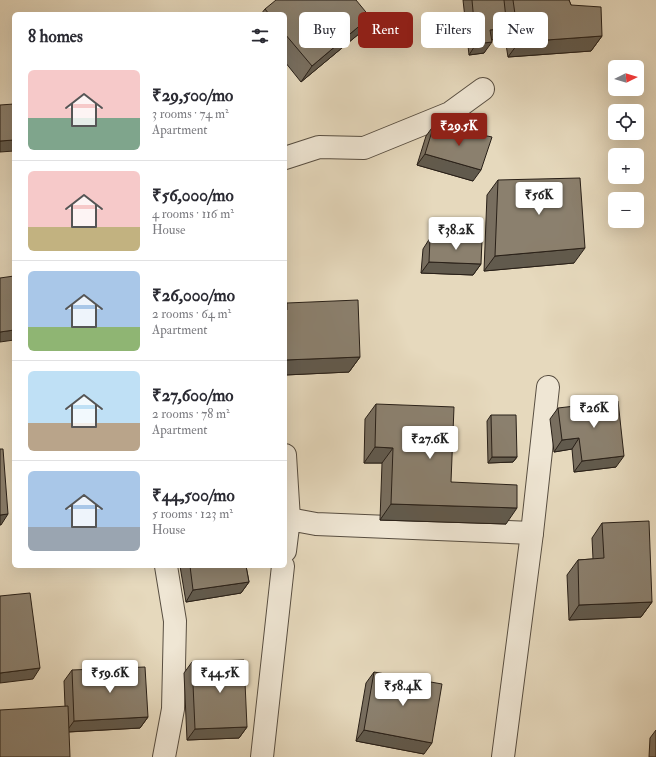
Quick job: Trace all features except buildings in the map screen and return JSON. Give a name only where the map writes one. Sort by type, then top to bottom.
[{"type":"street","points":[[287,157],[319,147],[364,148],[450,113],[483,89]]},
{"type":"street","points":[[503,757],[532,533],[548,387]]},
{"type":"street","points":[[287,487],[289,519],[287,535]]},
{"type":"street","points":[[289,519],[316,524],[532,533]]},
{"type":"street","points":[[164,757],[173,709],[175,621],[166,568]]},
{"type":"street","points":[[262,757],[283,568]]}]
